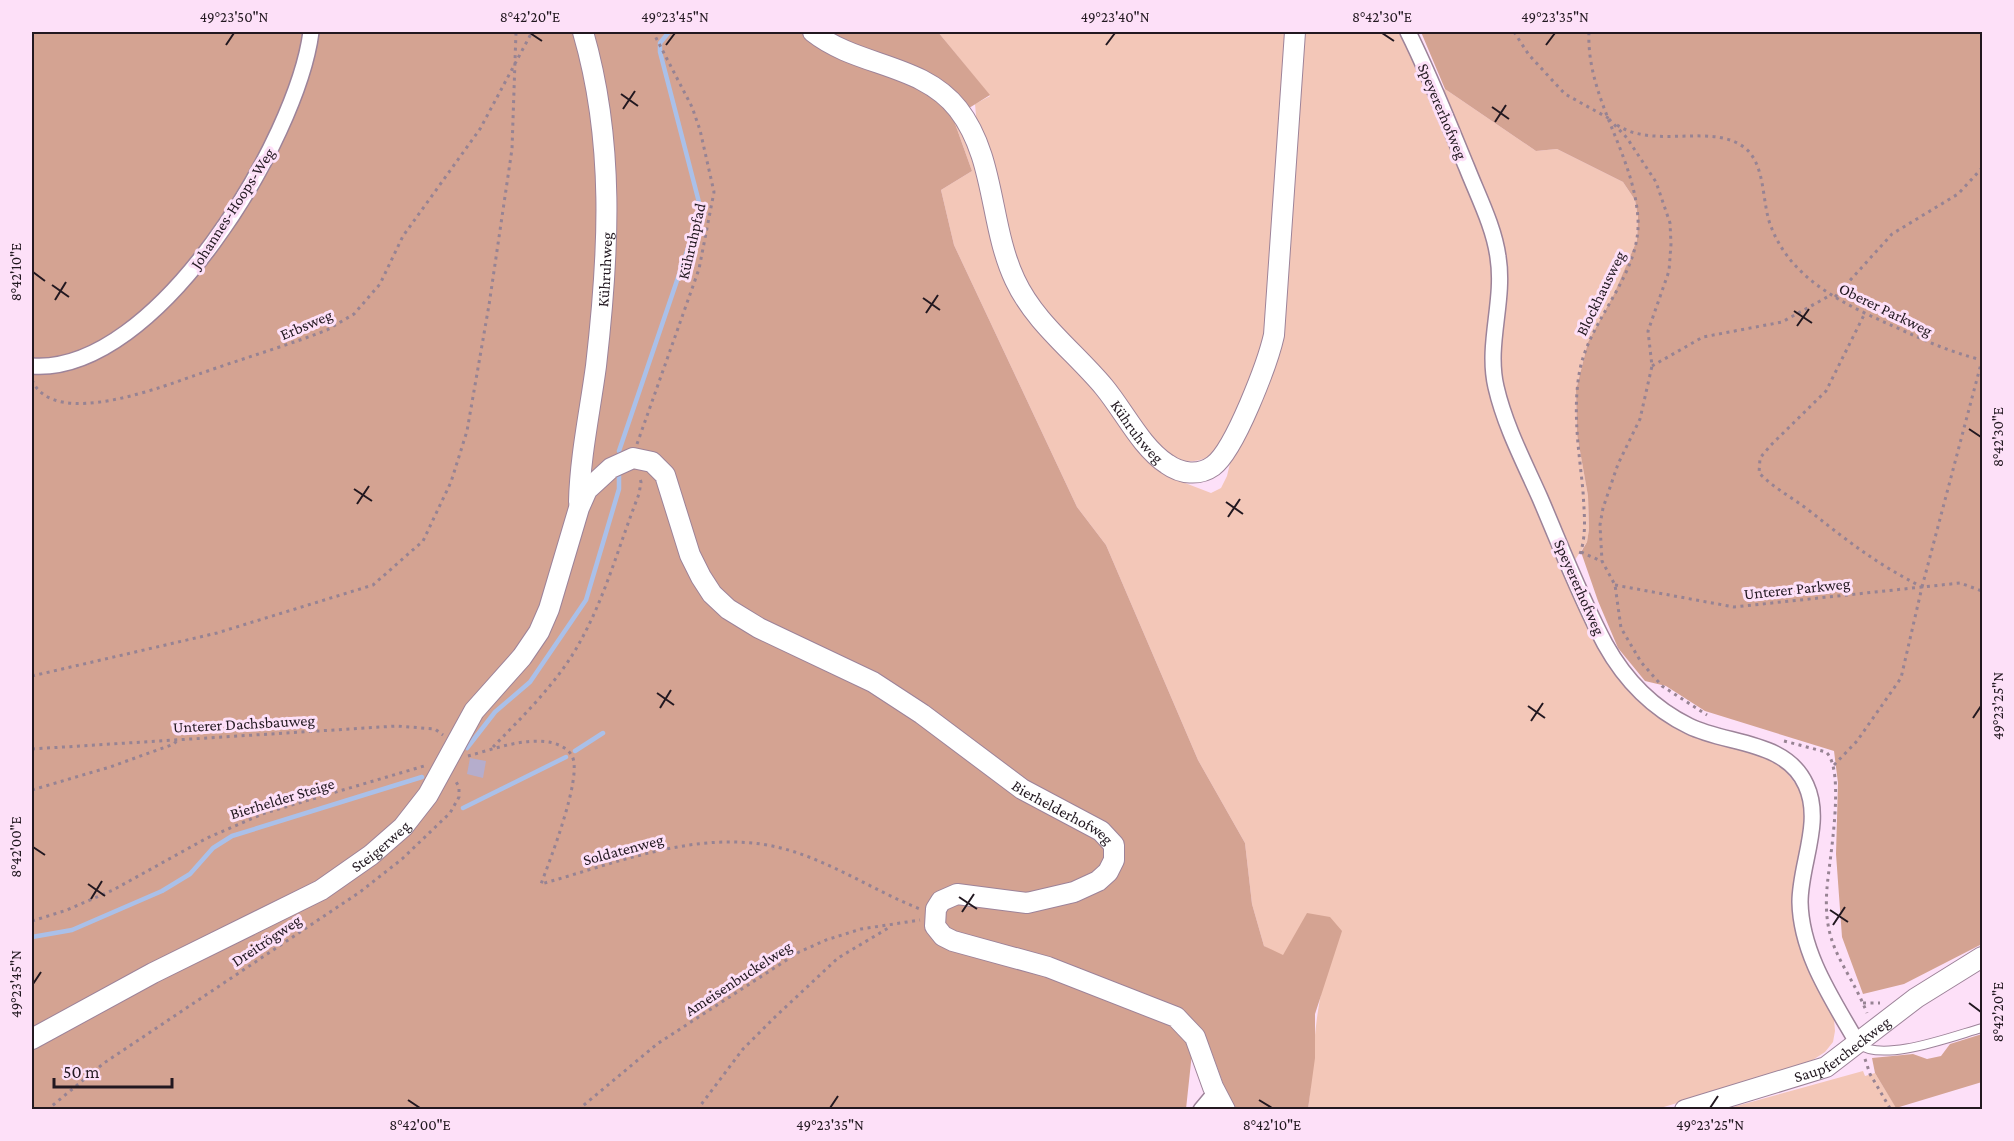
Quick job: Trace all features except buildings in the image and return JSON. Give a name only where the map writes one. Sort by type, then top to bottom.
[{"type":"street","name":"Johannes-Hoops-Weg","points":[[33,366],[74,359],[109,343],[143,318],[184,280],[238,206],[275,143],[291,104],[311,32]]},
{"type":"street","name":"Kühruhweg","points":[[579,508],[605,273],[608,208],[606,155],[600,104],[583,32]]},
{"type":"street","name":"Kühruhweg","points":[[813,32],[847,53],[901,70],[927,82],[954,104],[972,131],[981,152],[1004,253],[1026,301],[1052,333],[1102,385],[1158,457],[1179,470],[1193,472],[1209,468],[1223,455],[1259,381],[1273,342],[1295,32]]},
{"type":"street","name":"Speyererhofweg","points":[[1408,32],[1481,203],[1497,250],[1500,282],[1493,359],[1496,386],[1511,430],[1569,567],[1606,646],[1622,671],[1644,696],[1659,709],[1690,727],[1778,754],[1803,778],[1809,792],[1812,812],[1801,889],[1803,928],[1815,965],[1864,1043]]},
{"type":"street","points":[[579,508],[590,486],[602,474],[619,463],[633,458]]},
{"type":"street","name":"Bierhelderhofweg","points":[[633,458],[649,461],[663,472],[690,555],[712,594],[728,609],[759,628],[873,682],[922,714],[1022,789],[1101,831],[1113,845],[1114,860],[1108,872],[1098,881],[1074,892],[1027,903],[957,894],[942,901],[926,913]]},
{"type":"street","name":"Steigerweg","points":[[32,1040],[153,973],[313,894],[349,871],[404,827],[421,806],[474,711],[522,657],[542,627],[579,508]]},
{"type":"street","points":[[926,913],[936,928],[950,940],[1048,967],[1176,1017],[1188,1026],[1195,1037],[1220,1101],[1201,1110]]},
{"type":"street","name":"Saupfercheckweg","points":[[1685,1110],[1826,1067],[1864,1043],[1916,998],[1983,957]]},
{"type":"lane","points":[[1864,1043],[1887,1051],[1983,1028]]},
{"type":"path","points":[[32,676],[217,633],[373,585],[423,541],[451,482],[466,431],[489,305],[512,149],[517,61],[516,32]]},
{"type":"path","name":"Erbsweg","points":[[33,366],[32,382],[54,399],[80,403],[142,394],[297,342],[327,330],[354,314],[380,284],[403,236],[480,129],[532,32]]},
{"type":"path","name":"Kühruhpfad","points":[[633,458],[650,402],[699,269],[714,192],[694,115],[653,32]]},
{"type":"path","name":"Oberer Parkweg","points":[[1514,32],[1529,55],[1565,94],[1620,127],[1639,134],[1723,138],[1743,147],[1755,161],[1767,216],[1775,237],[1792,261],[1830,296],[1864,315],[1938,347],[1982,360]]},
{"type":"path","name":"Blockhausweg","points":[[1581,552],[1585,519],[1576,390],[1588,342],[1631,260],[1638,231],[1633,191],[1596,87],[1591,64],[1589,32]]},
{"type":"path","points":[[1609,119],[1627,138],[1656,182],[1670,223],[1669,272],[1648,331],[1652,366],[1640,419],[1604,502],[1600,525],[1602,561],[1615,585],[1621,628],[1650,674],[1662,686],[1715,720]]},
{"type":"path","points":[[1835,297],[1892,234],[1958,194],[1983,168]]},
{"type":"path","points":[[1652,366],[1703,337],[1782,322],[1830,296]]},
{"type":"path","points":[[1864,315],[1827,391],[1760,458],[1759,473],[1774,488],[1809,510],[1851,546],[1883,567],[1922,587]]},
{"type":"path","points":[[1834,765],[1857,741],[1901,678],[1922,587],[1982,360]]},
{"type":"path","name":"Soldatenweg","points":[[633,458],[641,482],[639,494],[593,615],[580,642],[562,667],[492,748],[548,742],[562,746],[572,755],[576,767],[574,779],[561,830],[541,884],[681,845],[736,842],[777,847],[817,860],[926,913]]},
{"type":"path","points":[[1569,567],[1581,552],[1602,561]]},
{"type":"path","name":"Unterer Parkweg","points":[[1615,585],[1734,607],[1960,583],[1983,591]]},
{"type":"path","name":"Unterer Dachsbauweg","points":[[32,749],[397,726],[435,729],[448,757]]},
{"type":"path","points":[[1775,737],[1826,752],[1834,765],[1833,842],[1827,892],[1828,926],[1838,958],[1868,1016],[1864,1043],[1870,1074],[1891,1110]]},
{"type":"path","points":[[32,790],[110,767],[174,744],[178,739]]},
{"type":"path","name":"Bierhelder Steige","points":[[32,921],[67,910],[113,890],[207,838],[265,813],[346,791],[448,757]]},
{"type":"path","name":"Dreitrögweg","points":[[47,1110],[104,1064],[360,892],[402,859],[440,825],[456,805],[459,787],[452,777],[448,757]]},
{"type":"path","name":"Ameisenbuckelweg","points":[[578,1110],[657,1044],[800,952],[826,940],[861,929],[892,926],[926,913]]},
{"type":"path","points":[[698,1110],[743,1049],[775,1017],[838,958],[892,926]]},
{"type":"shaded area","points":[[32,32],[938,32],[990,95],[953,118],[972,171],[941,190],[954,245],[1077,507],[1106,545],[1198,760],[1245,843],[1252,904],[1264,946],[1283,955],[1307,913],[1330,917],[1342,931],[1315,1014],[1315,1058],[1308,1109],[1237,1109],[1228,1097],[1209,1045],[1192,1053],[1186,1109],[32,1109]]},
{"type":"shaded area","points":[[938,32],[1287,32],[1267,346],[1218,450],[1212,455],[1199,460],[1187,461],[1166,455],[1049,320],[1020,276],[977,127],[975,104],[990,96]]},
{"type":"shaded area","points":[[1303,32],[1402,32],[1431,98],[1445,89],[1536,151],[1557,149],[1623,182],[1635,200],[1638,217],[1637,240],[1614,294],[1588,342],[1576,390],[1577,433],[1588,496],[1589,529],[1587,542],[1566,573],[1592,635],[1687,732],[1710,742],[1771,757],[1785,770],[1800,790],[1804,801],[1805,825],[1795,883],[1811,970],[1834,1019],[1835,1031],[1833,1042],[1825,1052],[1805,1065],[1657,1109],[1308,1109],[1320,997],[1324,981],[1264,946],[1252,904],[1245,843],[1198,760],[1106,545],[1077,507],[954,245],[941,190],[972,171],[953,118],[974,153],[991,236],[1081,375],[1144,455],[1167,476],[1211,493],[1221,488],[1227,476],[1231,459],[1268,378]]},
{"type":"shaded area","points":[[1421,32],[1982,32],[1982,944],[1904,984],[1863,994],[1842,937],[1836,854],[1838,783],[1834,751],[1705,711],[1666,686],[1645,681],[1618,648],[1581,552],[1587,542],[1589,529],[1588,496],[1577,434],[1576,390],[1588,342],[1614,294],[1637,240],[1638,217],[1635,200],[1623,182],[1557,149],[1536,151],[1445,89]]},
{"type":"shaded area","points":[[1982,1034],[1982,1082],[1896,1108],[1875,1073],[1872,1058],[1913,1054],[1927,1059],[1941,1056],[1950,1044]]},
{"type":"shaded area","points":[[1863,1071],[1865,1076],[1875,1073],[1897,1109],[1722,1110]]},
{"type":"waterway","points":[[619,451],[701,210],[660,52],[660,43],[669,32]]},
{"type":"waterway","points":[[467,748],[495,712],[530,682],[586,600],[619,489],[619,474]]},
{"type":"waterway","points":[[575,751],[603,733]]},
{"type":"waterway","points":[[463,808],[566,757]]},
{"type":"waterway","points":[[32,937],[72,930],[162,891],[190,874],[213,848],[232,836],[422,777]]}]
